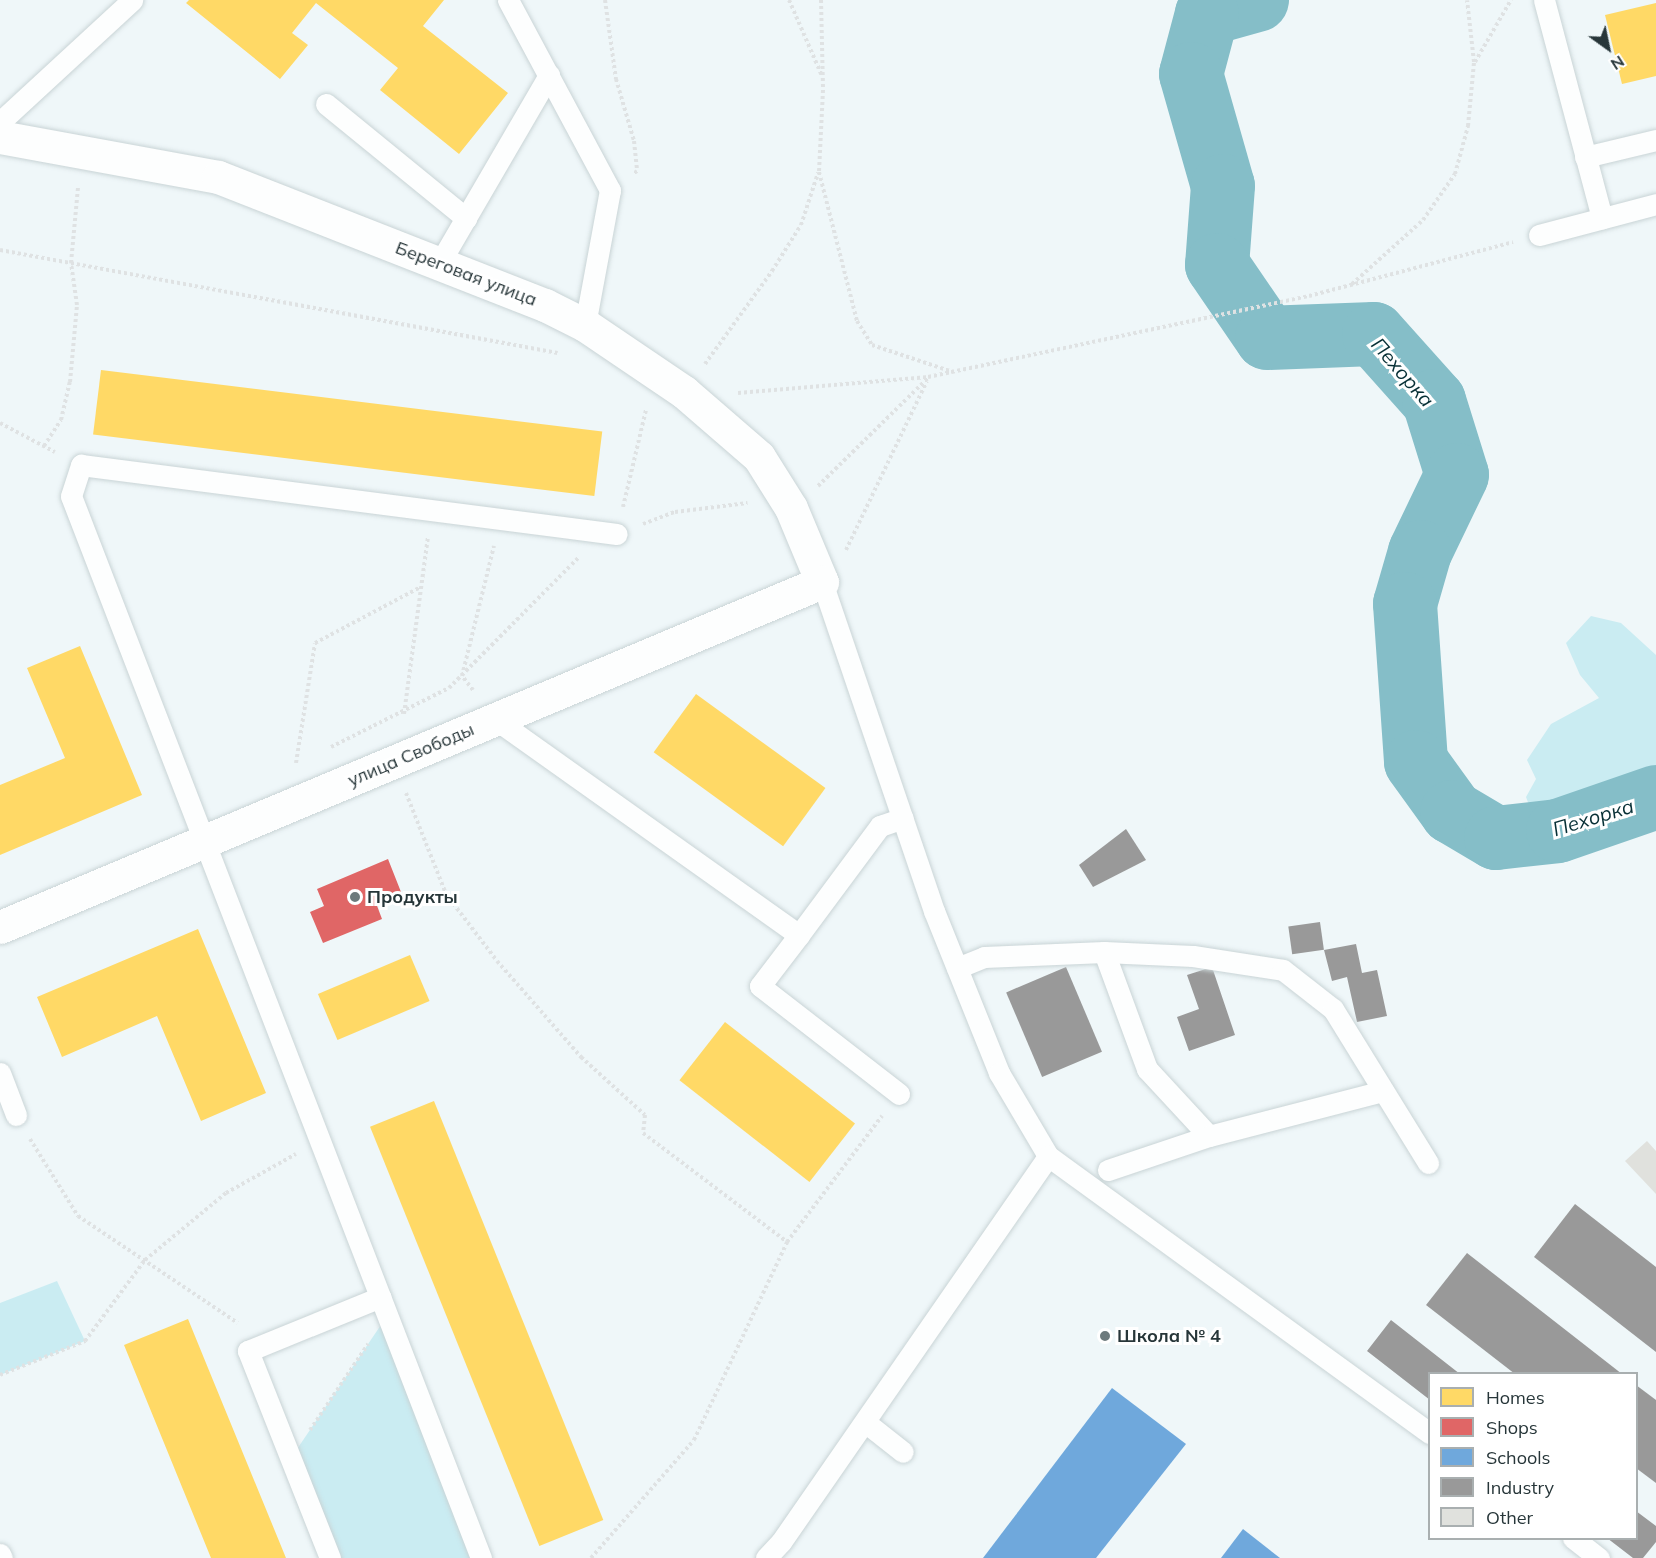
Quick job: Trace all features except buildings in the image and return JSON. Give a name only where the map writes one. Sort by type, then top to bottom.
[{"type":"street","name":"Береговая улица","points":[[0,137],[218,177],[545,304],[585,325],[684,392],[759,457],[791,508],[822,582]]},
{"type":"street","name":"улица Свободы","points":[[0,927],[822,582]]},
{"type":"lane","points":[[0,122],[132,0]]},
{"type":"lane","points":[[508,0],[610,190],[585,325]]},
{"type":"lane","points":[[1544,0],[1602,218]]},
{"type":"lane","points":[[440,264],[549,75]]},
{"type":"lane","points":[[326,104],[466,218]]},
{"type":"lane","points":[[1585,157],[1656,140]]},
{"type":"lane","points":[[1539,235],[1656,204]]},
{"type":"lane","points":[[481,1558],[71,496],[81,465],[617,534]]},
{"type":"lane","points":[[822,582],[957,968],[999,1073],[1048,1156],[1428,1433]]},
{"type":"lane","points":[[495,719],[799,935]]},
{"type":"lane","points":[[899,1094],[760,986],[880,826],[903,818]]},
{"type":"lane","points":[[957,968],[984,957],[1104,952],[1193,956],[1283,970],[1333,1010],[1428,1163]]},
{"type":"lane","points":[[1104,952],[1147,1069],[1209,1136]]},
{"type":"lane","points":[[0,1073],[16,1115]]},
{"type":"lane","points":[[1107,1170],[1209,1136],[1383,1091]]},
{"type":"lane","points":[[766,1558],[865,1422],[1048,1156]]},
{"type":"lane","points":[[330,1558],[248,1351],[384,1307]]},
{"type":"lane","points":[[865,1422],[903,1452]]},
{"type":"lane","points":[[1574,1540],[1599,1558]]},
{"type":"path","points":[[605,0],[616,79],[634,141],[637,171],[610,190]]},
{"type":"path","points":[[789,0],[823,77]]},
{"type":"path","points":[[617,534],[645,410],[684,392],[772,271],[801,225],[819,172],[823,77],[821,0]]},
{"type":"path","points":[[1349,286],[1423,220],[1443,195],[1455,174],[1468,126],[1474,62],[1467,0]]},
{"type":"path","points":[[1474,62],[1511,0]]},
{"type":"path","points":[[44,446],[61,420],[70,382],[77,305],[71,264],[80,153]]},
{"type":"path","points":[[819,172],[857,321],[872,345],[954,372]]},
{"type":"path","points":[[737,393],[928,377],[954,372],[1309,296],[1539,235]]},
{"type":"path","points":[[0,250],[562,353]]},
{"type":"path","points":[[404,714],[449,688],[583,553],[617,534],[675,512],[759,501],[791,508],[928,377]]},
{"type":"path","points":[[822,582],[841,560],[928,377]]},
{"type":"path","points":[[0,423],[81,465]]},
{"type":"path","points":[[408,673],[419,588],[433,510]]},
{"type":"path","points":[[462,676],[501,518]]},
{"type":"path","points":[[296,763],[315,644],[419,588]]},
{"type":"path","points":[[462,676],[495,719]]},
{"type":"path","points":[[394,762],[446,894],[497,961],[581,1057],[645,1115],[643,1133],[788,1242]]},
{"type":"path","points":[[591,1558],[694,1440],[788,1242],[899,1094]]},
{"type":"path","points":[[16,1115],[78,1216],[268,1343]]},
{"type":"path","points":[[0,1375],[85,1341],[145,1260],[226,1193],[320,1141]]},
{"type":"path","points":[[291,1458],[384,1307]]},
{"type":"shaded area","points":[[1591,616],[1621,623],[1656,655],[1656,775],[1575,804],[1532,813],[1526,797],[1536,779],[1527,760],[1551,724],[1599,698],[1580,675],[1566,643]]},
{"type":"shaded area","points":[[57,1281],[85,1341],[0,1375],[0,1303]]},
{"type":"shaded area","points":[[387,1316],[481,1558],[330,1558],[291,1458]]},
{"type":"waterway","name":"Пехорка","points":[[1257,0],[1207,14],[1191,74],[1223,186],[1217,265],[1267,338],[1374,334],[1434,401],[1457,475],[1420,552],[1405,604],[1416,762],[1452,812],[1496,838],[1558,831],[1656,797]]},
{"type":"place","name":"Продукты","points":[[355,897]]},
{"type":"place","name":"Школа № 4","points":[[1105,1336]]}]
